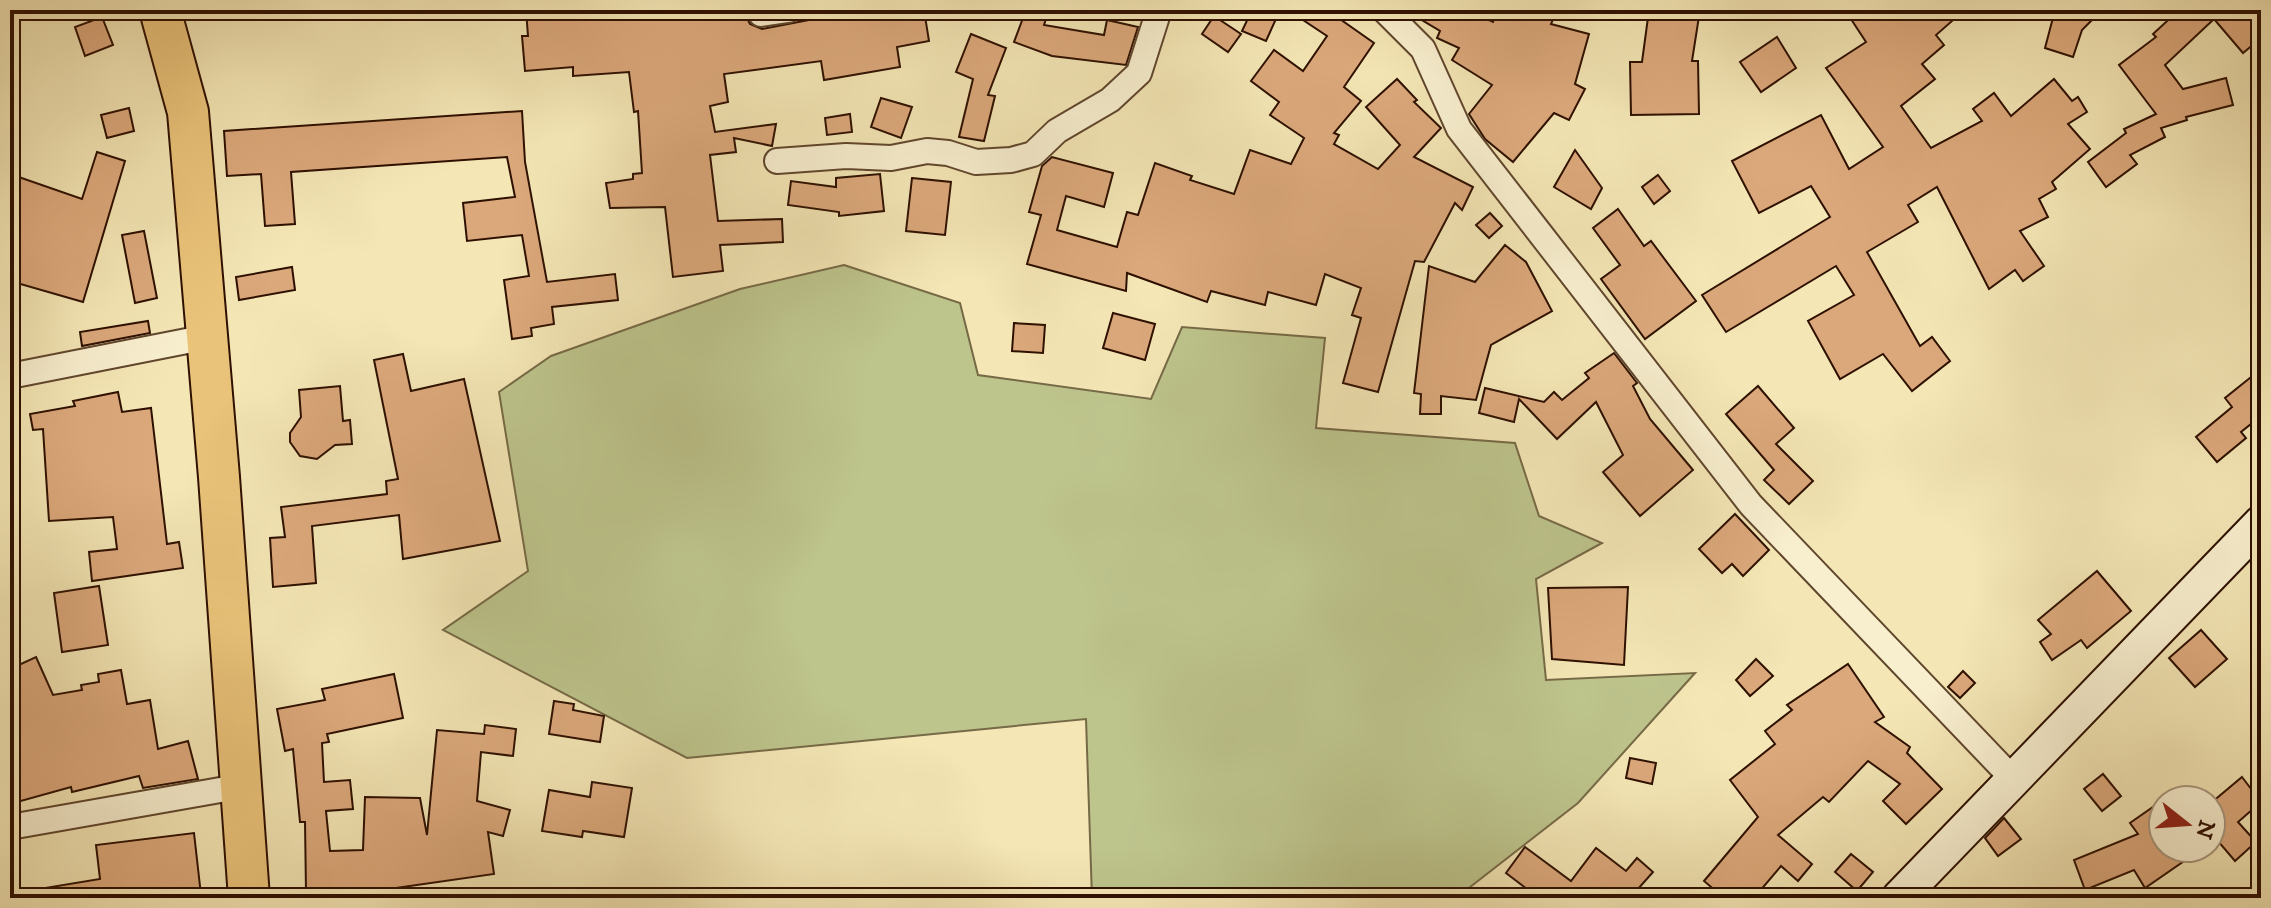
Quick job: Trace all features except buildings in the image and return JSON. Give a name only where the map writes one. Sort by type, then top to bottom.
[{"type":"main road","points":[[160,10],[188,112],[243,786],[249,898]]},
{"type":"street","points":[[761,14],[788,10]]},
{"type":"street","points":[[1384,10],[1423,49],[1459,129],[1751,505],[2013,779]]},
{"type":"street","points":[[777,161],[846,156],[891,158],[927,151],[948,153],[976,162],[1011,160],[1033,154],[1057,131],[1110,100],[1139,73],[1153,11]]},
{"type":"street","points":[[10,376],[207,337]]},
{"type":"street","points":[[1899,898],[2261,523]]},
{"type":"street","points":[[10,827],[243,786]]},
{"type":"green space","points":[[844,265],[960,303],[978,375],[1151,399],[1182,327],[1325,338],[1316,428],[1515,443],[1539,516],[1602,543],[1536,579],[1546,680],[1695,673],[1578,803],[1456,898],[1092,898],[1086,719],[687,758],[443,630],[528,571],[499,392],[551,356],[740,289]]}]
